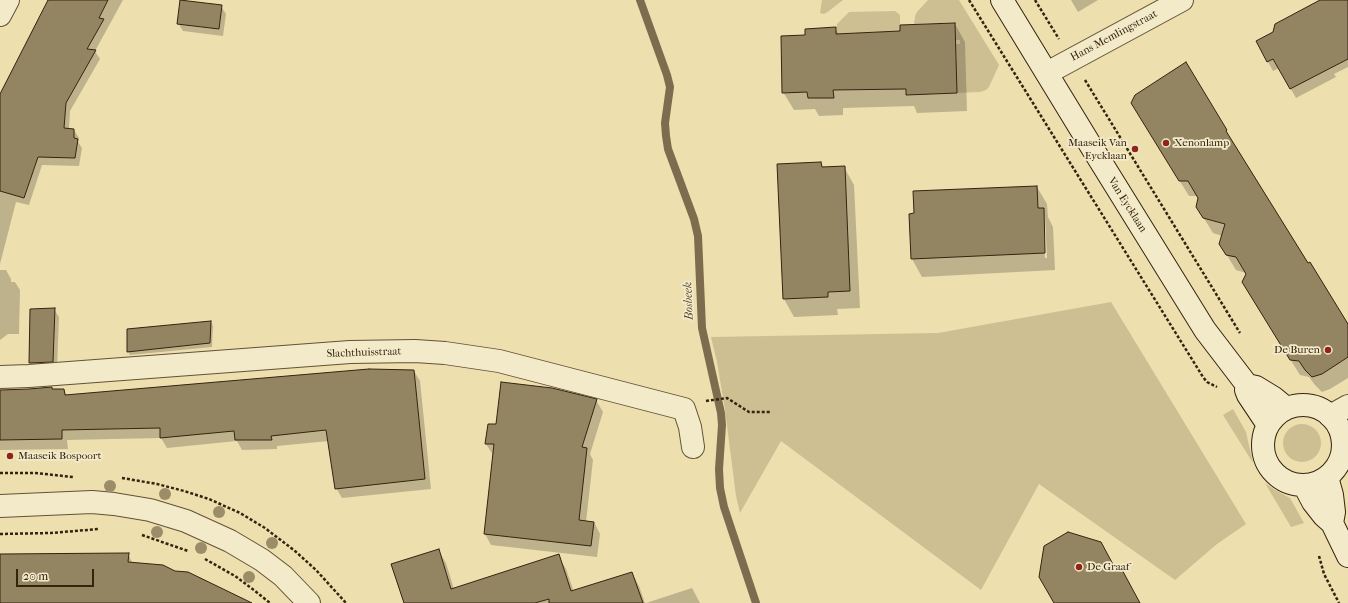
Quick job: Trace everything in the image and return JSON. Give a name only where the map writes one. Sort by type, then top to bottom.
[{"type":"street","points":[[0,16],[8,0]]},
{"type":"street","name":"Van Eycklaan","points":[[1002,0],[1205,330],[1247,385],[1256,387],[1274,398],[1286,408]]},
{"type":"street","name":"Hans Memlingstraat","points":[[1047,73],[1182,0]]},
{"type":"street","name":"Slachthuisstraat","points":[[0,377],[350,352],[415,351],[452,354],[499,361],[684,410],[690,427],[693,447]]},
{"type":"street","name":"Van Eycklaan","points":[[1247,385],[1246,390],[1248,394],[1268,425]]},
{"type":"street","points":[[1310,405],[1339,411],[1339,428],[1345,434],[1343,448],[1340,461],[1327,477],[1316,483],[1304,485],[1295,484],[1280,478],[1270,469],[1262,444],[1268,425],[1276,415],[1286,408],[1294,406],[1310,405]]},
{"type":"street","points":[[1327,477],[1332,495],[1334,512],[1332,523]]},
{"type":"street","points":[[1304,485],[1313,502],[1324,516],[1332,523],[1348,556]]},
{"type":"street","points":[[0,506],[92,502],[139,507],[180,519],[198,525],[230,541],[262,560],[288,581],[308,603]]},
{"type":"path","points":[[969,0],[1191,358]]},
{"type":"path","points":[[1035,0],[1240,332]]},
{"type":"path","points":[[704,401],[727,398],[748,412],[771,412]]},
{"type":"path","points":[[0,534],[51,533],[102,529]]},
{"type":"path","points":[[137,534],[194,554]]},
{"type":"path","points":[[201,557],[235,576],[270,603]]},
{"type":"shaded area","points":[[822,0],[843,0],[824,14],[820,13]]},
{"type":"shaded area","points":[[928,0],[959,0],[999,65],[989,87],[986,90],[980,92],[957,93],[956,44],[960,44],[960,40],[956,40],[955,23],[914,24],[917,12]]},
{"type":"shaded area","points":[[895,11],[900,15],[900,31],[836,34],[837,24],[849,12]]},
{"type":"shaded area","points":[[1111,302],[1246,524],[1217,544],[1175,580],[1039,484],[981,590],[781,441],[740,513],[736,496],[725,410],[711,337],[938,333]]},
{"type":"shaded area","points":[[1233,409],[1246,432],[1253,463],[1223,415]]},
{"type":"shaded area","points":[[1298,424],[1306,424],[1313,427],[1318,432],[1321,443],[1318,454],[1313,459],[1306,462],[1298,462],[1291,459],[1286,454],[1283,447],[1283,439],[1286,432],[1291,427]]},
{"type":"shaded area","points":[[1265,483],[1290,498],[1304,523],[1291,527]]},
{"type":"building","points":[[48,0],[108,0],[99,18],[104,19],[87,49],[96,50],[66,103],[64,128],[74,129],[74,138],[78,139],[75,158],[38,157],[24,198],[0,191],[0,94]]},
{"type":"building","points":[[180,0],[222,5],[219,29],[177,24]]},
{"type":"building","points":[[1320,0],[1348,0],[1348,59],[1290,89],[1273,59],[1267,62],[1256,41],[1273,32],[1275,24]]},
{"type":"building","points":[[955,23],[957,93],[906,95],[906,89],[833,90],[834,98],[808,98],[807,92],[782,93],[781,36],[805,35],[805,29],[836,27],[836,34],[900,31],[900,25]]},
{"type":"building","points":[[1186,62],[1227,130],[1226,131],[1308,263],[1310,262],[1348,324],[1348,357],[1322,374],[1312,377],[1299,361],[1290,360],[1242,282],[1246,274],[1236,257],[1226,255],[1219,244],[1225,224],[1203,218],[1196,207],[1198,198],[1188,181],[1179,181],[1131,103],[1135,95]]},
{"type":"building","points":[[821,162],[822,167],[845,166],[850,291],[828,292],[828,297],[783,299],[777,164]]},
{"type":"building","points":[[1037,186],[1038,208],[1044,208],[1045,253],[911,259],[909,214],[914,213],[913,191]]},
{"type":"building","points":[[55,308],[53,362],[29,363],[30,309]]},
{"type":"building","points":[[211,321],[210,343],[127,352],[127,329]]},
{"type":"building","points":[[369,369],[414,370],[425,479],[335,489],[326,430],[271,436],[272,440],[235,440],[234,431],[160,438],[160,428],[62,430],[62,439],[0,440],[0,390],[52,387],[52,389],[64,389],[65,395]]},
{"type":"building","points":[[501,382],[552,388],[597,399],[582,447],[587,448],[579,520],[594,522],[591,546],[484,534],[494,444],[485,444],[488,424],[496,424]]},
{"type":"building","name":"De Graaf","points":[[1068,532],[1101,542],[1115,568],[1120,566],[1140,603],[1054,603],[1039,577],[1044,546]]},
{"type":"building","points":[[439,549],[451,589],[559,554],[571,591],[632,572],[643,603],[549,603],[549,599],[535,603],[404,603],[391,564]]},
{"type":"building","points":[[129,553],[128,562],[163,565],[175,571],[188,572],[252,603],[0,603],[0,554]]},
{"type":"waterway","name":"Bosbeek","points":[[640,0],[670,87],[665,123],[668,149],[694,219],[698,236],[702,328],[721,413],[722,425],[719,469],[720,488],[724,507],[756,603]]},
{"type":"place","name":"Xenonlamp","points":[[1166,143]]},
{"type":"place","name":"Maaseik Van Eycklaan","points":[[1135,149]]},
{"type":"place","name":"De Buren","points":[[1328,350]]},
{"type":"place","name":"Maaseik Bospoort","points":[[10,456]]},
{"type":"place","name":"De Graaf","points":[[1079,567]]}]
